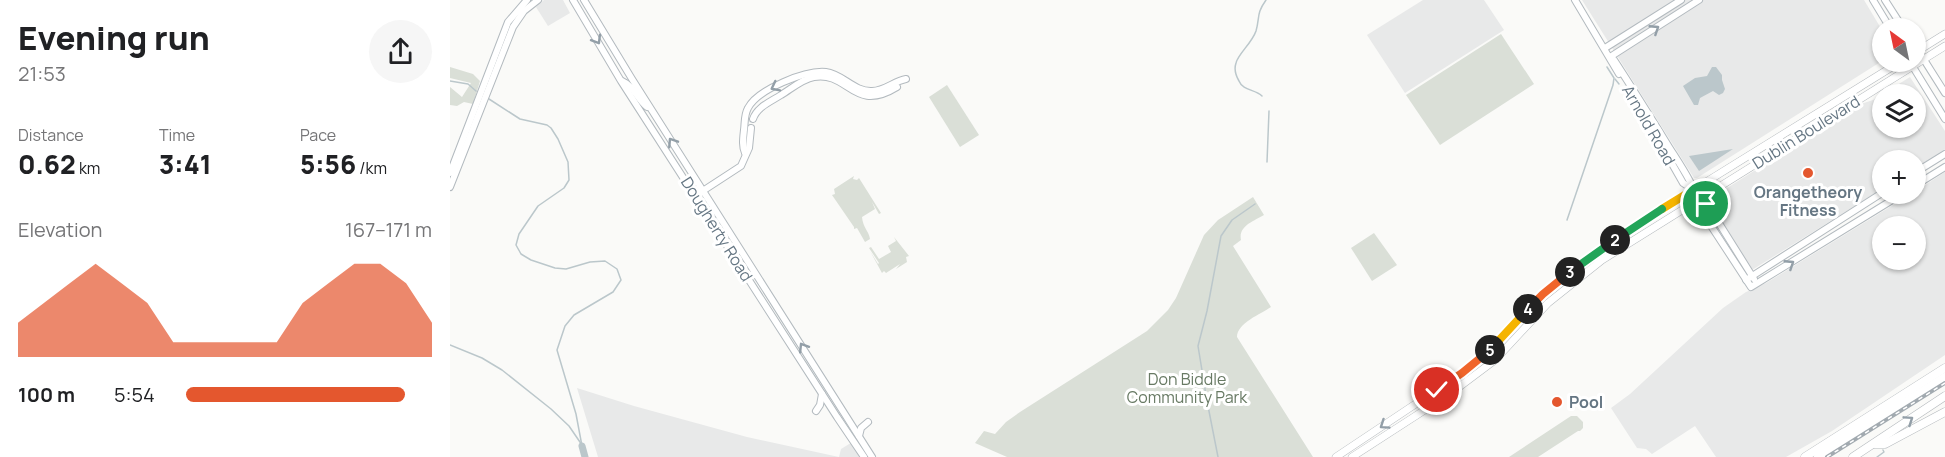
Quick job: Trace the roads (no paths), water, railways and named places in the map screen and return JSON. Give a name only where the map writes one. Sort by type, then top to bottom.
[{"type":"highway","points":[[1805,457],[1945,368]]},
{"type":"highway","points":[[1818,457],[1945,376]]},
{"type":"highway","points":[[1853,457],[1945,396]]},
{"type":"highway","points":[[1873,444],[1885,444],[1945,412]]},
{"type":"main road","points":[[1926,44],[1945,34]]},
{"type":"main road","name":"Dublin Boulevard","points":[[1926,57],[1945,46]]},
{"type":"main road","name":"Dublin Boulevard","points":[[1336,457],[1462,373],[1485,354],[1541,296],[1597,252],[1884,72]]},
{"type":"main road","name":"Dublin Boulevard","points":[[1352,457],[1451,393],[1495,360],[1548,303],[1602,260],[1898,72]]},
{"type":"street","points":[[450,172],[508,22],[527,0]]},
{"type":"street","points":[[450,187],[513,27],[524,11],[538,0]]},
{"type":"street","name":"Dougherty Road","points":[[573,0],[621,81],[864,457]]},
{"type":"street","name":"Dougherty Road","points":[[584,0],[651,110],[872,457]]},
{"type":"street","name":"Arnold Road","points":[[1575,0],[1683,183],[1693,190],[1699,199],[1700,209],[1754,286],[1886,204]]},
{"type":"street","points":[[1605,48],[1681,0]]},
{"type":"street","points":[[1610,57],[1699,0]]},
{"type":"street","points":[[1873,0],[1884,18]]},
{"type":"street","points":[[1885,0],[1897,18]]},
{"type":"street","points":[[1926,64],[1945,93]]},
{"type":"street","points":[[745,153],[743,147],[745,115],[748,107],[757,98],[776,86],[809,73],[819,72],[838,76],[861,90],[870,92],[882,90],[906,79],[887,93],[870,96],[859,94],[825,77],[806,79],[757,110],[753,119]]},
{"type":"street","points":[[1916,72],[1945,119]]},
{"type":"street","points":[[621,81],[629,84],[641,102],[651,110]]},
{"type":"street","points":[[696,196],[741,166],[749,148],[751,128]]},
{"type":"street","points":[[1926,166],[1945,154]]},
{"type":"street","points":[[1926,179],[1945,167]]},
{"type":"street","points":[[1749,279],[1872,199]]},
{"type":"street","points":[[816,411],[820,405],[822,393]]},
{"type":"street","points":[[859,437],[861,428],[868,422]]},
{"type":"waterway","points":[[1262,96],[1241,84],[1235,68],[1237,60],[1254,35],[1259,12],[1266,0]]},
{"type":"waterway","points":[[1567,220],[1613,85],[1614,78],[1607,67]]},
{"type":"waterway","points":[[1615,79],[1619,84]]},
{"type":"waterway","points":[[450,81],[468,84],[476,91]]},
{"type":"waterway","points":[[489,99],[520,119],[551,128],[568,162],[569,180],[564,188],[538,206],[519,234],[516,245],[521,254],[531,260],[566,269],[590,262],[605,261],[617,269],[621,280],[613,292],[574,315],[565,326],[557,350],[576,414],[582,446]]},
{"type":"waterway","points":[[1267,162],[1269,111]]},
{"type":"waterway","points":[[1218,457],[1198,346],[1221,236],[1232,220],[1255,204]]},
{"type":"waterway","points":[[450,345],[482,358],[502,370],[551,409],[569,426],[582,445]]},
{"type":"waterway","points":[[582,446],[585,457]]},
{"type":"waterway","points":[[1877,457],[1884,452],[1883,450]]},
{"type":"railway","points":[[1827,457],[1945,383]]},
{"type":"place","name":"Orangetheory Fitness","points":[[1808,173]]},
{"type":"place","name":"Pool","points":[[1557,402]]},
{"type":"park label","name":"Don Biddle Community Park","points":[[1187,388]]}]
